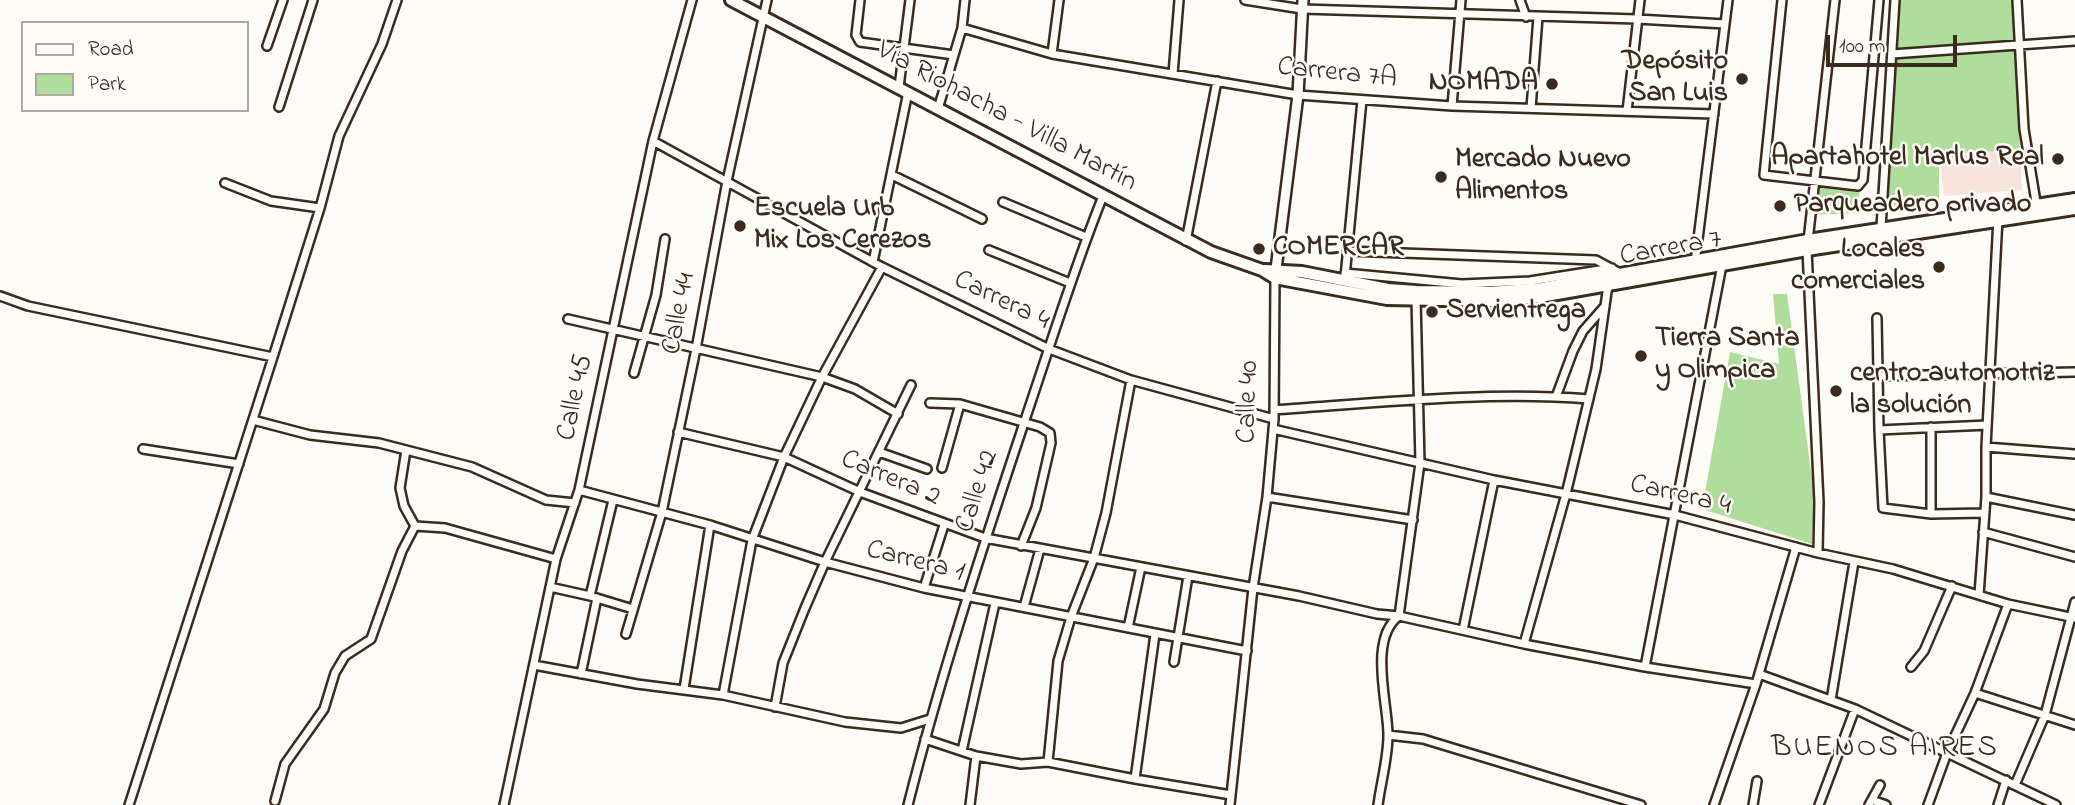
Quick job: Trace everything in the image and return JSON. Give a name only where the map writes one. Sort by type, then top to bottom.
[{"type":"main road","name":"Vía Riohacha - Villa Martín","points":[[731,0],[1186,240],[1211,252],[1275,274]]},
{"type":"main road","name":"Carrera 7","points":[[1345,282],[1387,299],[1492,301],[1540,297],[1695,265],[2037,208],[2075,198]]},
{"type":"main road","name":"Carrera 7","points":[[2037,208],[2075,209]]},
{"type":"main road","name":"Carrera 7","points":[[1275,274],[1416,291],[1490,292],[1542,288],[1617,271],[1722,265],[1881,228],[1998,214]]},
{"type":"street","points":[[267,46],[283,0]]},
{"type":"street","points":[[279,107],[313,0]]},
{"type":"street","points":[[129,805],[320,208],[339,136],[382,44],[397,0]]},
{"type":"street","name":"Calle 45","points":[[504,805],[556,559],[579,490],[653,141],[692,0]]},
{"type":"street","name":"Calle 44","points":[[626,634],[662,512],[727,181],[767,0]]},
{"type":"street","points":[[860,0],[857,39],[860,41],[954,55]]},
{"type":"street","points":[[873,262],[892,175],[904,89],[904,49],[909,0]]},
{"type":"street","points":[[938,109],[962,29],[964,0]]},
{"type":"street","points":[[1052,54],[1059,0]]},
{"type":"street","points":[[1173,74],[1179,0]]},
{"type":"street","points":[[1245,0],[1459,15],[1725,24]]},
{"type":"street","points":[[1452,106],[1461,0]]},
{"type":"street","points":[[1520,0],[1526,17]]},
{"type":"street","points":[[1626,111],[1640,0]]},
{"type":"street","points":[[1695,265],[1728,0]]},
{"type":"street","points":[[1782,0],[1765,176],[1858,186],[1863,180],[1880,0]]},
{"type":"street","points":[[1818,553],[1819,502],[1807,245],[1835,0]]},
{"type":"street","points":[[1881,228],[1895,0]]},
{"type":"street","points":[[2017,0],[2024,129],[2037,208]]},
{"type":"street","name":"Calle 40","points":[[1230,805],[1253,588],[1267,497],[1274,415],[1275,274],[1297,95],[1302,4]]},
{"type":"street","points":[[1531,108],[1538,17]]},
{"type":"street","name":"Carrera 7A","points":[[962,29],[1052,54],[1297,95],[1452,106],[1714,114]]},
{"type":"street","points":[[1892,54],[2075,41]]},
{"type":"street","points":[[1186,240],[1217,81]]},
{"type":"street","points":[[1345,282],[1363,100]]},
{"type":"street","name":"Carrera 4","points":[[653,141],[882,267],[1049,349],[1131,380],[1274,415],[1418,400],[1556,397],[1589,399]]},
{"type":"street","points":[[892,175],[982,219]]},
{"type":"street","points":[[225,183],[271,201],[320,208]]},
{"type":"street","name":"Calle 42","points":[[908,805],[930,719],[985,538],[1070,283],[1103,196]]},
{"type":"street","points":[[1003,202],[1086,237]]},
{"type":"street","points":[[1979,595],[1986,497],[1986,447],[1998,214]]},
{"type":"street","points":[[634,373],[656,295],[665,239]]},
{"type":"street","points":[[989,250],[1070,283]]},
{"type":"street","points":[[1348,251],[1586,259],[1596,260],[1617,271]]},
{"type":"street","points":[[1646,667],[1722,265]]},
{"type":"street","points":[[723,695],[752,540],[784,457],[822,377],[882,267]]},
{"type":"street","points":[[1524,644],[1566,494],[1589,399],[1598,358],[1608,285]]},
{"type":"street","points":[[0,296],[28,306],[273,357]]},
{"type":"street","points":[[1399,616],[1420,463],[1416,299]]},
{"type":"street","points":[[1556,397],[1583,331],[1605,306]]},
{"type":"street","points":[[568,318],[822,377],[855,389],[898,414]]},
{"type":"street","points":[[1877,318],[1878,430],[1883,509],[1931,514],[1985,513]]},
{"type":"street","points":[[1878,376],[2075,372]]},
{"type":"street","points":[[1048,762],[1058,661],[1071,617],[1094,558],[1106,513],[1131,380]]},
{"type":"street","points":[[775,707],[783,663],[825,562],[911,385]]},
{"type":"street","points":[[930,403],[960,404],[1040,427],[1050,433],[1051,443],[1036,508],[1021,546]]},
{"type":"street","points":[[942,468],[960,404]]},
{"type":"street","points":[[253,420],[310,435],[379,443],[472,467],[546,500],[575,503]]},
{"type":"street","points":[[1878,430],[1987,425]]},
{"type":"street","points":[[1931,427],[1931,514]]},
{"type":"street","name":"Carrera 4","points":[[1273,429],[1494,480],[1675,515],[1796,548],[1893,569],[2008,604],[2073,618]]},
{"type":"street","name":"Carrera 2","points":[[678,432],[784,457],[860,492],[985,538],[1314,599],[1377,614],[1399,616]]},
{"type":"street","points":[[1986,447],[2075,454]]},
{"type":"street","points":[[143,449],[239,464]]},
{"type":"street","points":[[406,450],[400,488],[404,506],[415,526]]},
{"type":"street","points":[[879,452],[927,470]]},
{"type":"street","points":[[1463,630],[1494,480]]},
{"type":"street","name":"Carrera 1","points":[[579,490],[710,525],[825,562],[924,588],[1247,651]]},
{"type":"street","points":[[1267,497],[1413,520]]},
{"type":"street","points":[[1986,497],[2075,515]]},
{"type":"street","points":[[581,674],[613,500]]},
{"type":"street","points":[[684,689],[710,525]]},
{"type":"street","points":[[924,588],[944,525]]},
{"type":"street","points":[[415,526],[445,528],[556,559]]},
{"type":"street","points":[[275,802],[285,764],[324,709],[335,673],[345,656],[371,639],[402,551],[415,526]]},
{"type":"street","points":[[1983,533],[2075,558]]},
{"type":"street","points":[[1714,805],[1756,684],[1796,548]]},
{"type":"street","points":[[1024,607],[1040,549]]},
{"type":"street","points":[[1830,700],[1854,562]]},
{"type":"street","points":[[1128,628],[1141,567]]},
{"type":"street","points":[[1174,662],[1188,576]]},
{"type":"street","points":[[1911,667],[1924,651],[1952,586]]},
{"type":"street","points":[[550,587],[633,609]]},
{"type":"street","points":[[2015,785],[2045,715],[2073,618],[2075,602]]},
{"type":"street","points":[[962,751],[995,603]]},
{"type":"street","points":[[1928,805],[1947,753],[1975,693],[2008,604]]},
{"type":"street","points":[[1378,805],[1388,735],[1382,686],[1384,642],[1390,622],[1399,616],[1524,644],[1756,684]]},
{"type":"street","points":[[1135,779],[1155,634]]},
{"type":"street","points":[[534,665],[723,695],[845,722],[901,728],[930,719]]},
{"type":"street","points":[[1759,674],[1855,709],[2056,805]]},
{"type":"street","points":[[1975,693],[2075,725]]},
{"type":"street","points":[[1819,805],[1855,709]]},
{"type":"street","points":[[1388,735],[1423,739],[1641,805]]},
{"type":"street","points":[[925,739],[976,756],[1021,764],[1048,762],[1231,795]]},
{"type":"street","points":[[970,805],[976,756]]},
{"type":"street","points":[[1998,805],[2006,780]]},
{"type":"street","points":[[1752,805],[1757,781]]},
{"type":"street","points":[[1880,785],[1870,802],[1886,805]]},
{"type":"shaded area","points":[[2020,150],[2022,190],[1944,196],[1939,154]]},
{"type":"green space","points":[[1891,0],[2012,0],[2020,150],[1939,154],[1939,200],[1875,214]]},
{"type":"green space","points":[[1816,187],[1860,191],[1856,213],[1813,215]]},
{"type":"green space","points":[[1773,294],[1787,294],[1814,493],[1812,544],[1702,509],[1730,352],[1779,364]]},
{"type":"place","name":"Depósito San Luis","points":[[1742,79]]},
{"type":"place","name":"NOMADA","points":[[1552,84]]},
{"type":"place","name":"Apartahotel Marlus Real","points":[[2058,159]]},
{"type":"place","name":"Mercado Nuevo Alimentos","points":[[1441,177]]},
{"type":"place","name":"Parqueadero privado","points":[[1780,206]]},
{"type":"place","name":"Escuela Urb Mix Los Cerezos","points":[[740,226]]},
{"type":"place","name":"COMERCAR","points":[[1259,249]]},
{"type":"place","name":"Locales comerciales","points":[[1939,267]]},
{"type":"place","name":"Servientrega","points":[[1432,312]]},
{"type":"place","name":"Tierra Santa y Olimpica","points":[[1641,356]]},
{"type":"place","name":"centro automotriz la solución","points":[[1836,391]]},
{"type":"district","name":"BUENOS AIRES","points":[[1885,750]]}]
